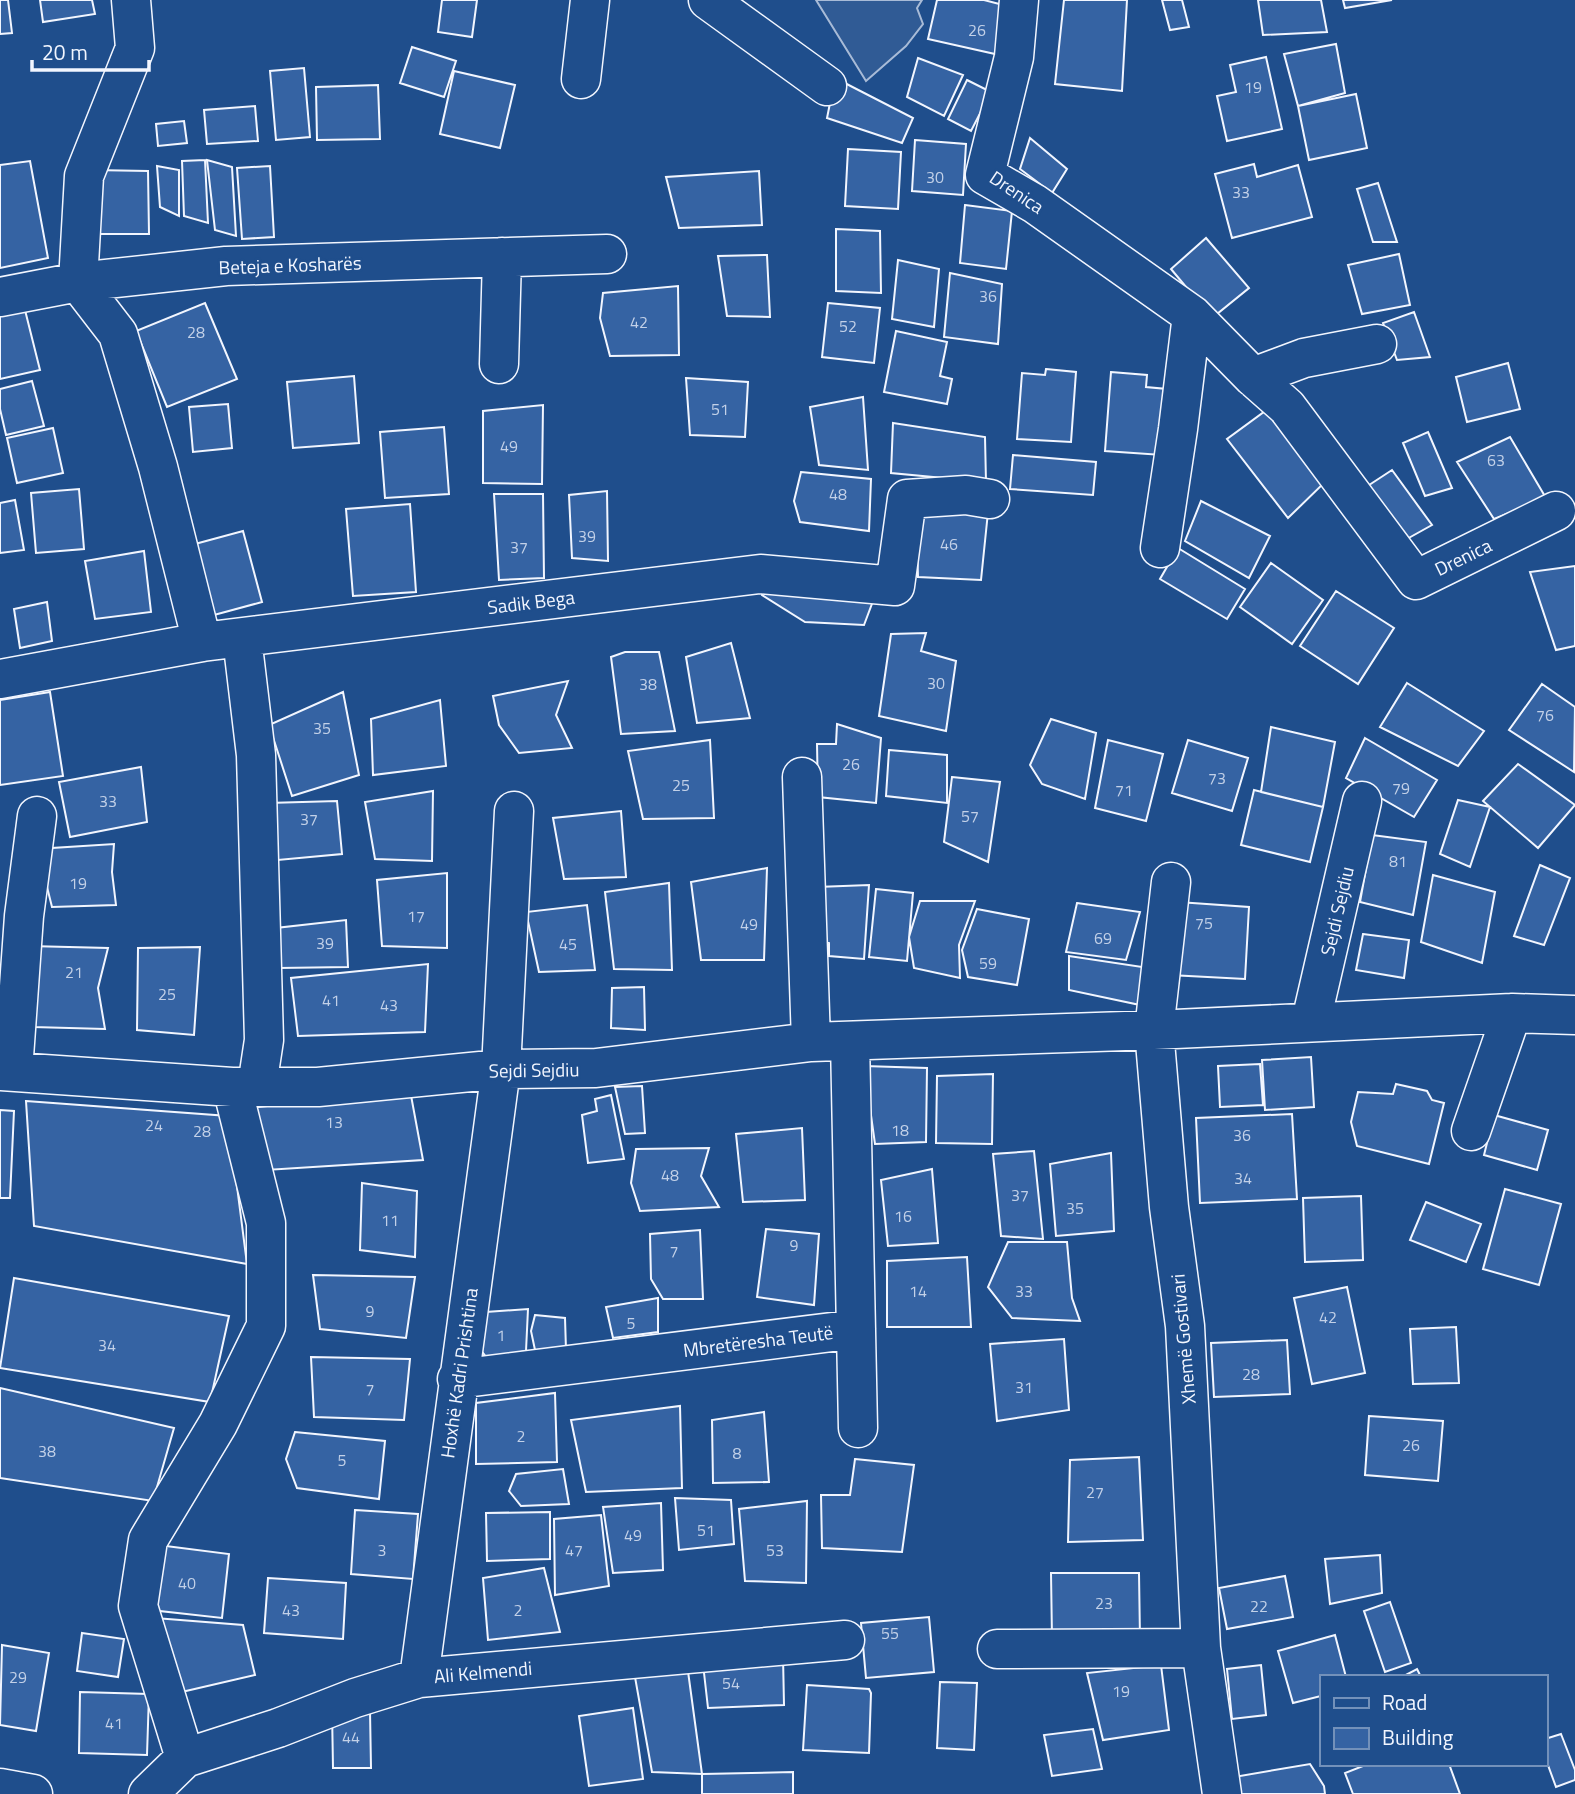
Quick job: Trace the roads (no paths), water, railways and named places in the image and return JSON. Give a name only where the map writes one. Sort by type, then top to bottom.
[{"type":"street","points":[[131,0],[135,48],[84,176],[78,243],[78,282],[118,334],[158,467],[202,642]]},
{"type":"street","points":[[581,79],[590,0]]},
{"type":"street","points":[[708,0],[827,86]]},
{"type":"street","name":"Drenica","points":[[1019,0],[1014,57],[985,175],[1035,204],[1192,315],[1253,377],[1287,407],[1416,580],[1556,511]]},
{"type":"street","name":"Beteja e Kosharës","points":[[0,298],[78,282],[226,266],[607,254]]},
{"type":"street","points":[[499,364],[502,257]]},
{"type":"street","points":[[1160,548],[1192,315]]},
{"type":"street","points":[[1253,377],[1304,358],[1377,344]]},
{"type":"street","name":"Sadik Bega","points":[[0,680],[202,642],[760,574],[895,586],[907,499],[966,495],[990,499]]},
{"type":"street","points":[[185,1758],[138,1606],[148,1540],[218,1424],[266,1326],[266,1223],[244,1086],[264,1040],[256,755],[242,638]]},
{"type":"street","points":[[802,777],[811,1042]]},
{"type":"street","name":"Sejdi Sejdiu","points":[[1311,1021],[1362,801]]},
{"type":"street","name":"Hoxhë Kadri Prishtina","points":[[419,1678],[457,1379],[501,1069],[514,811]]},
{"type":"street","name":"Sejdi Sejdiu","points":[[37,816],[7,1071],[244,1086],[318,1087],[501,1069],[596,1068],[811,1042],[1154,1030],[1512,1013],[1575,1015]]},
{"type":"street","points":[[1154,1030],[1171,882]]},
{"type":"street","points":[[1471,1131],[1512,1013]]},
{"type":"street","name":"Xhemë Gostivari","points":[[1154,1030],[1169,1207],[1185,1326],[1201,1648],[1222,1794]]},
{"type":"street","name":"Mbretëresha Teutë","points":[[457,1379],[856,1329],[850,1041]]},
{"type":"street","points":[[856,1329],[858,1428]]},
{"type":"street","name":"Ali Kelmendi","points":[[148,1794],[185,1758],[419,1678],[845,1640]]},
{"type":"street","points":[[996,1649],[1201,1648]]},
{"type":"street","points":[[0,1788],[33,1794]]}]
